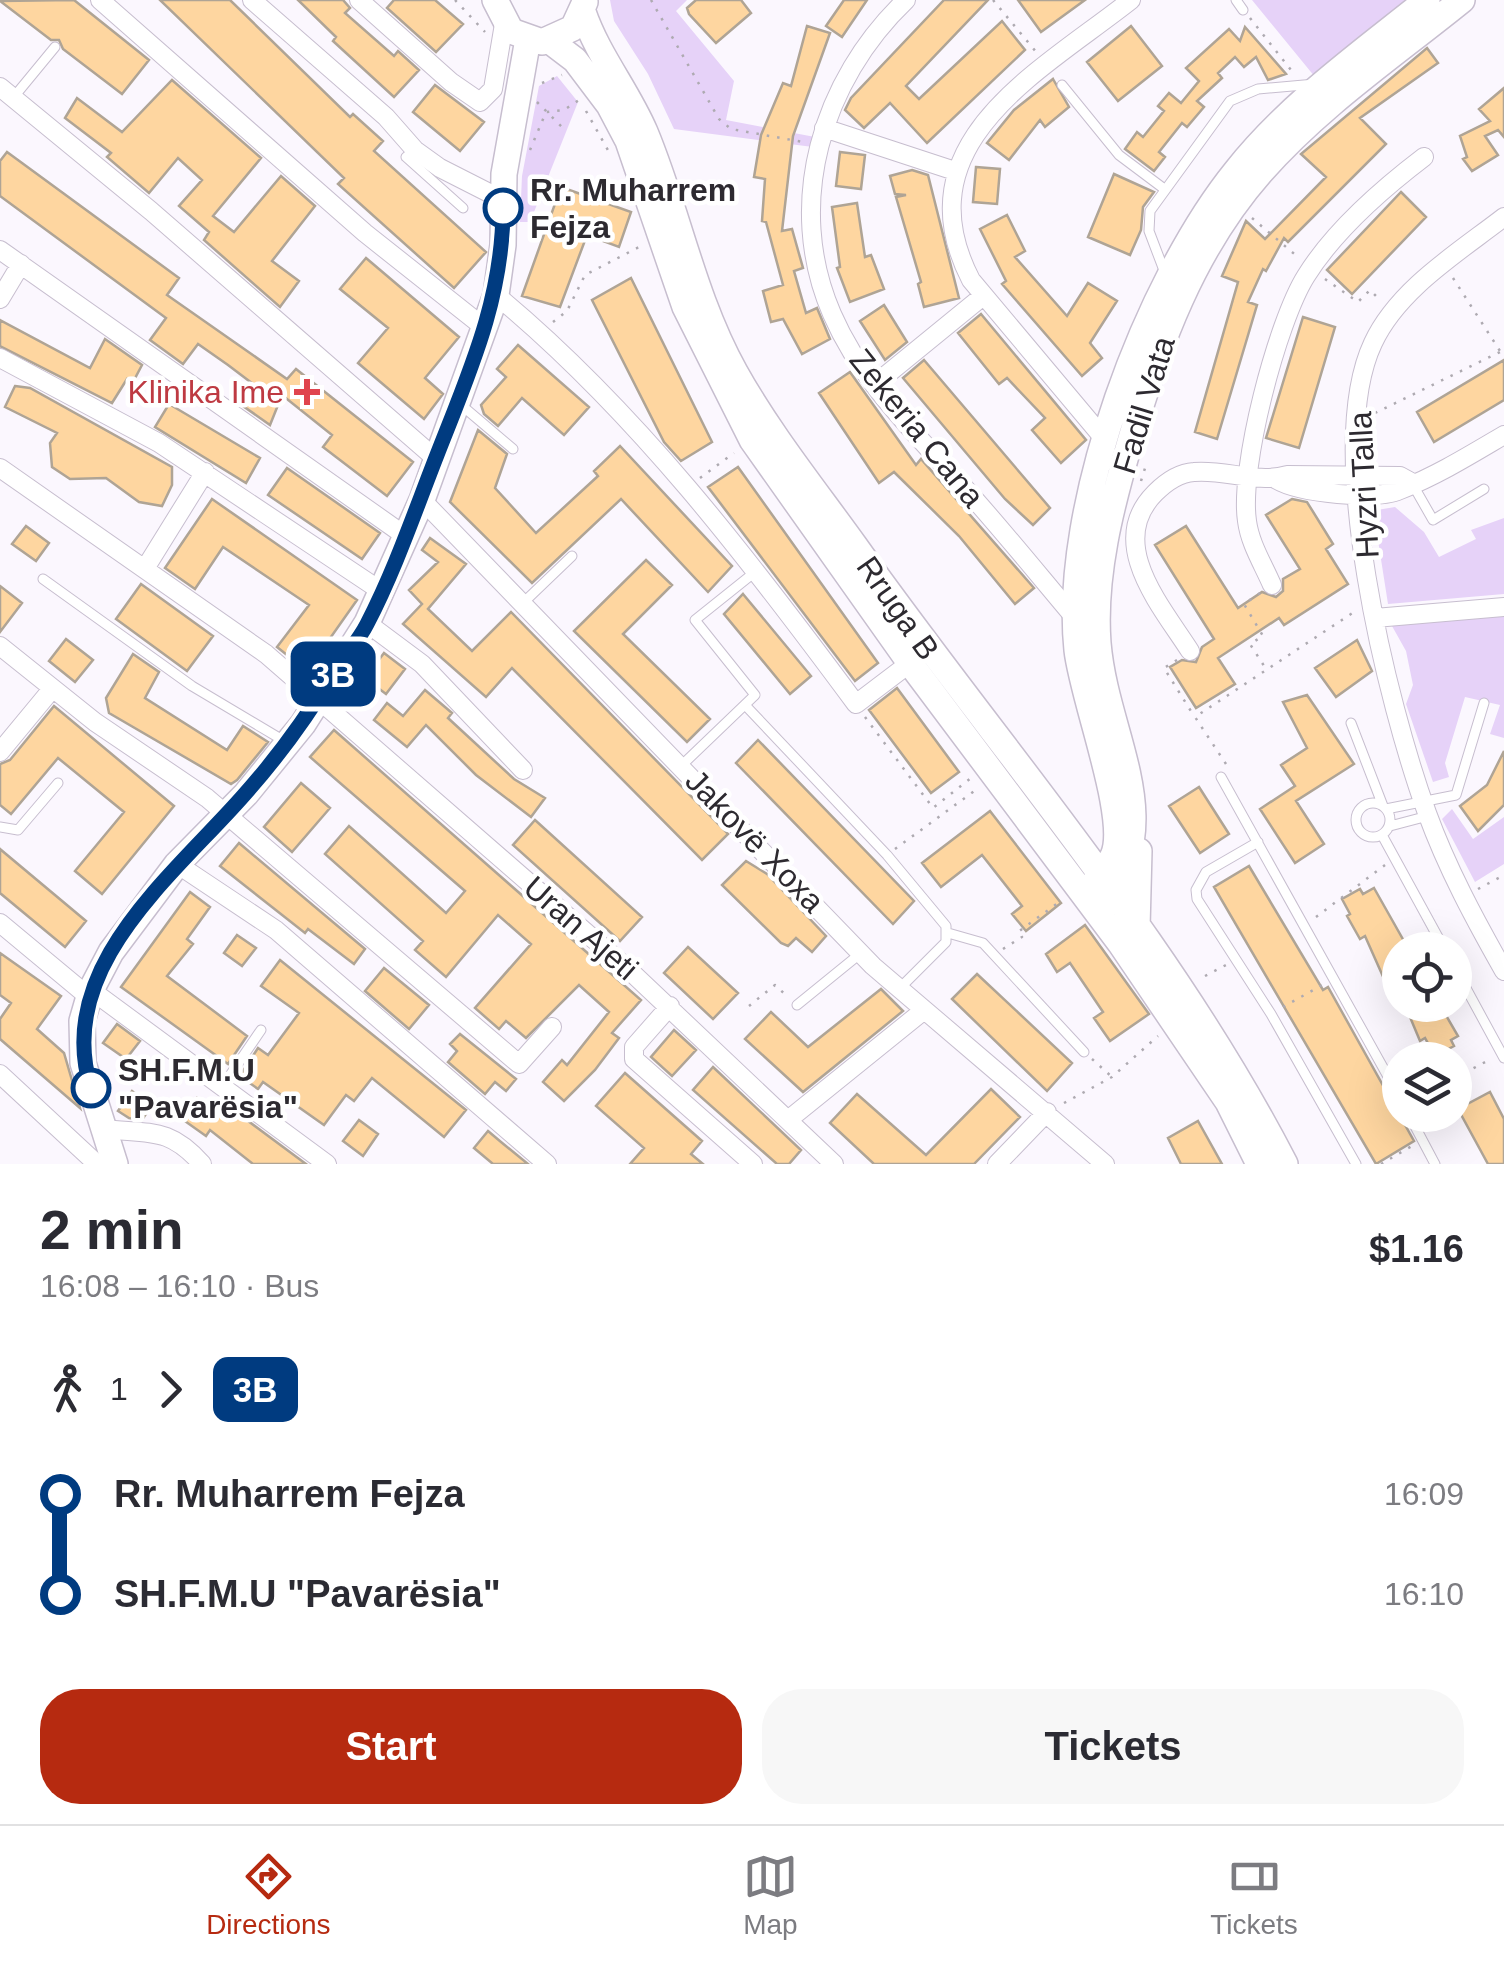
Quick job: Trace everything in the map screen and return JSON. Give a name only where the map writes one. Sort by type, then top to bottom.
[{"type":"main road","name":"Fadil Vata","points":[[1125,808],[1088,714],[1075,618],[1085,530],[1106,441],[1139,340],[1167,278],[1236,171],[1311,82],[1427,0]]},
{"type":"main road","name":"Fadil Vata","points":[[1095,893],[1132,850],[1103,674],[1098,617],[1110,520],[1158,348],[1198,264],[1260,173],[1329,106],[1462,0]]},
{"type":"main road","points":[[115,1164],[80,1039],[90,994],[110,952],[177,864],[226,815],[287,742],[319,701],[368,624],[422,500],[496,295],[503,200],[539,40],[571,30],[584,6]]},
{"type":"main road","name":"Rruga B","points":[[584,6],[595,48],[644,128],[704,303],[735,372],[951,682],[1076,842],[1095,893],[1136,928],[1222,1046],[1286,1164]]},
{"type":"main road","name":"Rruga B","points":[[500,12],[574,60],[609,105],[628,141],[685,307],[752,440],[991,771],[1095,893],[1228,1102],[1259,1164]]},
{"type":"main road","points":[[1076,842],[1092,843],[1106,836],[1125,808],[1140,832],[1136,928]]},
{"type":"street","points":[[100,0],[366,233],[486,329]]},
{"type":"street","points":[[252,0],[386,117],[416,150],[440,168],[503,200]]},
{"type":"street","points":[[359,0],[451,82],[480,102],[493,88],[500,12]]},
{"type":"street","name":"Zekeria Cana","points":[[906,0],[850,67],[822,137],[811,203],[824,293],[846,340],[874,385],[1075,618]]},
{"type":"street","points":[[1106,441],[983,296],[957,248],[951,210],[955,171],[962,152],[987,117],[1131,0]]},
{"type":"street","points":[[7,92],[152,211],[435,458]]},
{"type":"street","points":[[822,137],[955,171]]},
{"type":"street","points":[[1272,585],[1250,534],[1246,476],[1283,335],[1304,279],[1384,190],[1424,156]]},
{"type":"street","name":"Hyzri Talla","points":[[1504,217],[1424,280],[1377,334],[1360,396],[1358,486],[1374,609],[1397,717],[1426,810],[1474,919],[1504,970]]},
{"type":"street","points":[[0,250],[404,535]]},
{"type":"street","points":[[0,299],[21,264]]},
{"type":"street","points":[[496,295],[606,398],[687,488],[758,570],[856,704],[910,663]]},
{"type":"street","points":[[874,385],[983,296]]},
{"type":"street","points":[[0,358],[205,472],[381,591]]},
{"type":"street","points":[[1190,651],[1142,576],[1135,540],[1139,515],[1155,492],[1178,475],[1200,471],[1274,479],[1286,475],[1358,486],[1400,476],[1412,482],[1438,474],[1504,435]]},
{"type":"street","name":"Uran Ajeti","points":[[0,468],[266,654],[670,1006],[833,1163]]},
{"type":"street","points":[[146,568],[205,472]]},
{"type":"street","name":"Jakovë Xoxa","points":[[422,500],[898,990],[1104,1164]]},
{"type":"street","points":[[1374,609],[1504,607]]},
{"type":"street","points":[[368,624],[422,664],[522,770]]},
{"type":"street","points":[[0,646],[52,689],[226,815],[518,1064],[552,1026]]},
{"type":"street","points":[[0,752],[52,689]]},
{"type":"street","points":[[177,864],[276,930],[547,1164]]},
{"type":"street","points":[[0,923],[90,994],[224,1084],[327,1164]]},
{"type":"street","points":[[670,1006],[634,1047],[634,1059],[753,1164]]},
{"type":"street","points":[[788,1120],[922,1011]]},
{"type":"street","points":[[0,1074],[97,1164]]},
{"type":"street","points":[[997,1164],[1046,1112]]},
{"type":"street","points":[[104,1130],[168,1135],[181,1140],[202,1164]]},
{"type":"lane","points":[[1236,0],[1243,10]]},
{"type":"lane","points":[[7,92],[55,47]]},
{"type":"lane","points":[[1167,278],[1148,221],[1162,188],[1236,97],[1311,82]]},
{"type":"lane","points":[[1062,85],[1119,155],[1162,188]]},
{"type":"lane","points":[[416,150],[406,157],[463,208]]},
{"type":"lane","points":[[458,403],[513,450]]},
{"type":"lane","points":[[1412,482],[1434,520],[1484,489]]},
{"type":"lane","points":[[523,603],[572,556]]},
{"type":"lane","points":[[681,766],[755,695],[695,620],[758,570]]},
{"type":"lane","points":[[43,579],[192,686],[287,742]]},
{"type":"lane","points":[[1426,810],[1366,804],[1356,817],[1361,833],[1371,838],[1456,795],[1484,703]]},
{"type":"lane","points":[[745,704],[886,855],[948,933],[983,943],[1084,1052]]},
{"type":"lane","points":[[1351,722],[1390,826]]},
{"type":"lane","points":[[1221,776],[1382,1065]]},
{"type":"lane","points":[[0,827],[18,830],[58,783]]},
{"type":"lane","points":[[1382,835],[1435,932]]},
{"type":"lane","points":[[1258,842],[1206,872],[1196,890],[1356,1164]]},
{"type":"lane","points":[[898,990],[946,942],[948,933]]},
{"type":"lane","points":[[797,1005],[861,953]]},
{"type":"lane","points":[[1472,999],[1503,1055]]},
{"type":"lane","points":[[224,1084],[260,1030]]},
{"type":"lane","points":[[1418,1132],[1435,1164]]},
{"type":"path","points":[[650,0],[719,118],[731,129],[822,137]]},
{"type":"path","points":[[993,0],[1048,66]]},
{"type":"path","points":[[1243,10],[1311,82]]},
{"type":"path","points":[[540,86],[563,74]]},
{"type":"path","points":[[546,112],[564,110],[580,99]]},
{"type":"path","points":[[546,112],[526,156],[536,101],[564,129]]},
{"type":"path","points":[[538,334],[566,311],[585,274],[647,243]]},
{"type":"path","points":[[1370,416],[1502,351],[1451,275]]},
{"type":"path","points":[[687,488],[752,440]]},
{"type":"path","points":[[1266,670],[1250,644],[1263,636],[1244,604],[1272,585]]},
{"type":"path","points":[[1195,717],[1266,670],[1374,609]]},
{"type":"path","points":[[1190,651],[1164,668],[1230,771],[1221,776]]},
{"type":"path","points":[[856,704],[933,808],[991,771]]},
{"type":"path","points":[[886,855],[991,771]]},
{"type":"path","points":[[1306,928],[1394,858]]},
{"type":"path","points":[[1473,892],[1504,875]]},
{"type":"path","points":[[1001,951],[1022,937],[1018,932],[1095,893]]},
{"type":"path","points":[[1206,976],[1237,958]]},
{"type":"path","points":[[1271,1014],[1334,978]]},
{"type":"path","points":[[749,1006],[775,984],[797,1005]]},
{"type":"path","points":[[1046,1112],[1112,1077],[1174,1022]]},
{"type":"path","points":[[1084,1052],[1112,1077]]},
{"type":"path","points":[[1472,1070],[1503,1055]]},
{"type":"path","points":[[1381,1164],[1422,1140]]},
{"type":"shaded area","points":[[610,0],[687,0],[676,11],[734,81],[726,120],[815,137],[813,147],[674,129],[648,74],[614,21]]},
{"type":"shaded area","points":[[1252,0],[1408,0],[1315,77]]},
{"type":"shaded area","points":[[557,76],[578,102],[530,222],[520,222],[522,176],[539,86]]},
{"type":"shaded area","points":[[1395,507],[1424,532],[1439,557],[1476,539],[1471,530],[1504,518],[1504,594],[1388,604],[1375,521],[1377,510]]},
{"type":"shaded area","points":[[1504,615],[1504,738],[1490,734],[1500,705],[1465,697],[1445,763],[1449,777],[1433,782],[1406,704],[1413,685],[1406,651],[1392,626]]},
{"type":"shaded area","points":[[1452,809],[1473,839],[1504,817],[1504,864],[1475,882],[1442,819]]},
{"type":"building","points":[[74,0],[149,60],[122,94],[63,49],[59,40],[51,40],[0,1]]},
{"type":"building","points":[[160,0],[230,0],[350,117],[353,114],[383,141],[374,151],[486,252],[454,288],[338,184],[344,178]]},
{"type":"building","points":[[298,0],[343,0],[350,8],[345,13],[394,56],[398,51],[419,70],[394,97],[333,41],[336,37]]},
{"type":"building","points":[[394,0],[435,0],[463,24],[436,52],[387,8]]},
{"type":"building","points":[[696,0],[741,0],[751,13],[716,43],[689,14],[687,8]]},
{"type":"building","points":[[844,0],[867,0],[842,37],[826,26]]},
{"type":"building","points":[[944,0],[988,0],[906,86],[919,99],[1002,21],[1025,50],[927,143],[890,103],[864,128],[845,110],[851,98]]},
{"type":"building","points":[[1018,0],[1085,0],[1041,32]]},
{"type":"building","points":[[807,26],[830,33],[793,136],[782,231],[792,229],[803,268],[794,271],[806,313],[817,308],[830,339],[802,354],[783,319],[771,322],[763,291],[783,285],[766,222],[762,221],[765,179],[754,177],[761,135],[783,83],[791,86]]},
{"type":"building","points":[[1131,26],[1162,66],[1118,101],[1087,62]]},
{"type":"building","points":[[1245,27],[1286,74],[1268,80],[1256,57],[1244,67],[1235,57],[1218,73],[1222,78],[1197,101],[1204,107],[1187,127],[1182,123],[1159,152],[1165,157],[1154,171],[1125,149],[1137,132],[1143,137],[1164,111],[1158,106],[1169,93],[1181,103],[1199,81],[1186,68],[1229,29],[1240,41]]},
{"type":"building","points":[[1427,48],[1438,63],[1360,118],[1386,144],[1288,242],[1284,238],[1266,271],[1263,269],[1248,302],[1257,305],[1217,439],[1195,432],[1238,282],[1222,276],[1246,221],[1265,239],[1326,177],[1301,154]]},
{"type":"building","points":[[1053,79],[1069,107],[1045,127],[1040,120],[1009,160],[987,143],[1014,110]]},
{"type":"building","points":[[172,80],[261,158],[213,216],[234,232],[281,176],[315,206],[272,261],[299,281],[280,307],[204,240],[209,232],[179,206],[202,180],[178,158],[149,193],[107,157],[111,153],[65,118],[77,98],[122,132]]},
{"type":"building","points":[[435,85],[484,122],[460,151],[413,112]]},
{"type":"building","points":[[1504,88],[1504,137],[1498,130],[1485,136],[1498,155],[1472,171],[1463,159],[1467,157],[1460,136],[1490,121],[1479,109]]},
{"type":"building","points":[[7,152],[179,278],[167,295],[287,379],[296,369],[413,462],[387,496],[323,447],[332,435],[282,395],[270,425],[243,406],[253,384],[228,365],[198,344],[183,364],[150,340],[166,318],[0,196],[0,161]]},
{"type":"building","points":[[840,152],[865,155],[861,189],[836,186]]},
{"type":"building","points":[[976,167],[1000,169],[997,204],[973,202]]},
{"type":"building","points":[[912,170],[928,175],[959,298],[924,307],[918,284],[921,282],[896,197],[906,195],[895,194],[890,176]]},
{"type":"building","points":[[1114,174],[1154,192],[1143,207],[1141,230],[1130,255],[1088,237]]},
{"type":"building","points":[[561,187],[631,212],[619,247],[587,235],[560,307],[522,296]]},
{"type":"building","points":[[1401,192],[1426,217],[1352,294],[1327,270]]},
{"type":"building","points":[[857,203],[865,257],[871,255],[884,289],[850,302],[837,268],[840,267],[832,207]]},
{"type":"building","points":[[1007,215],[1025,251],[1015,257],[1067,316],[1088,283],[1117,301],[1090,343],[1102,358],[1082,376],[1002,284],[1006,281],[980,229]]},
{"type":"building","points":[[366,258],[459,337],[425,378],[443,394],[424,419],[358,363],[388,328],[340,289]]},
{"type":"building","points":[[631,278],[712,442],[681,461],[664,442],[592,300]]},
{"type":"building","points":[[884,305],[907,342],[885,360],[860,321]]},
{"type":"building","points":[[981,314],[1086,440],[1061,463],[1032,430],[1045,418],[1007,378],[999,384],[958,333]]},
{"type":"building","points":[[1303,317],[1335,327],[1299,448],[1266,438]]},
{"type":"building","points":[[0,320],[90,368],[105,339],[142,365],[133,382],[127,379],[112,403],[0,346]]},
{"type":"building","points":[[518,345],[589,407],[564,435],[522,398],[498,426],[484,414],[481,405],[506,377],[497,369]]},
{"type":"building","points":[[924,360],[1050,508],[1033,525],[1005,499],[903,378]]},
{"type":"building","points":[[1504,360],[1504,400],[1434,442],[1417,412]]},
{"type":"building","points":[[850,372],[916,465],[921,459],[1034,588],[1015,604],[959,536],[894,472],[879,483],[819,393]]},
{"type":"building","points":[[15,386],[30,388],[172,467],[172,485],[162,506],[139,502],[106,478],[70,479],[52,467],[50,443],[57,433],[5,407]]},
{"type":"building","points":[[169,404],[260,458],[246,483],[155,427]]},
{"type":"building","points":[[478,430],[507,454],[495,488],[536,533],[598,476],[594,471],[620,446],[732,566],[708,592],[621,499],[532,583],[450,502]]},
{"type":"building","points":[[738,467],[878,663],[855,681],[708,487]]},
{"type":"building","points":[[287,468],[380,533],[362,559],[268,495]]},
{"type":"building","points":[[212,499],[357,600],[307,671],[277,647],[309,605],[223,547],[195,589],[165,568]]},
{"type":"building","points":[[1292,499],[1307,502],[1333,544],[1326,549],[1348,584],[1284,625],[1279,618],[1218,658],[1235,684],[1196,708],[1170,667],[1182,660],[1196,662],[1202,647],[1214,639],[1155,545],[1186,526],[1238,608],[1262,592],[1276,597],[1283,591],[1283,579],[1300,569],[1266,515]]},
{"type":"building","points":[[26,526],[49,543],[36,561],[12,544]]},
{"type":"building","points":[[430,538],[466,564],[428,609],[472,651],[511,612],[728,834],[702,860],[512,668],[486,697],[403,624],[422,604],[409,590],[438,562],[422,550]]},
{"type":"building","points":[[646,560],[672,585],[623,634],[710,719],[687,742],[574,631]]},
{"type":"building","points":[[141,584],[213,636],[187,671],[116,619]]},
{"type":"building","points":[[0,586],[22,603],[0,632]]},
{"type":"building","points":[[743,594],[811,676],[790,694],[724,614]]},
{"type":"building","points":[[66,639],[93,660],[75,682],[49,661]]},
{"type":"building","points":[[1357,640],[1372,671],[1336,697],[1315,668]]},
{"type":"building","points":[[384,653],[405,669],[386,694],[365,678]]},
{"type":"building","points":[[133,654],[159,672],[145,698],[227,750],[243,726],[268,742],[237,780],[231,784],[109,713],[106,698]]},
{"type":"building","points":[[897,688],[959,772],[931,793],[869,710]]},
{"type":"building","points":[[425,690],[452,713],[448,718],[514,779],[545,798],[531,817],[476,775],[426,725],[407,747],[374,720],[387,703],[403,716]]},
{"type":"building","points":[[1307,695],[1354,764],[1296,801],[1324,844],[1295,863],[1260,809],[1295,786],[1281,765],[1307,748],[1283,702]]},
{"type":"building","points":[[54,706],[174,806],[102,894],[75,871],[124,812],[58,758],[11,814],[0,805],[0,764],[10,760]]},
{"type":"building","points":[[334,730],[641,1000],[612,1033],[619,1038],[595,1070],[564,1101],[543,1082],[562,1060],[567,1065],[609,1012],[579,985],[526,1038],[506,1021],[499,1029],[475,1008],[531,944],[498,915],[446,977],[415,950],[423,941],[325,854],[349,826],[446,913],[465,891],[310,757]]},
{"type":"building","points":[[758,740],[914,901],[893,924],[736,763]]},
{"type":"building","points":[[1504,751],[1504,805],[1478,831],[1460,806],[1487,785]]},
{"type":"building","points":[[301,783],[330,808],[292,852],[264,827]]},
{"type":"building","points":[[1199,787],[1229,834],[1200,853],[1169,806]]},
{"type":"building","points":[[990,811],[1061,903],[1026,931],[1012,914],[1022,906],[982,855],[941,887],[922,863]]},
{"type":"building","points":[[535,820],[642,917],[620,941],[513,845]]},
{"type":"building","points":[[239,843],[365,949],[354,964],[308,929],[305,933],[220,866]]},
{"type":"building","points":[[0,849],[86,921],[65,947],[0,893]]},
{"type":"building","points":[[746,861],[767,874],[826,936],[812,952],[796,938],[788,946],[781,943],[722,885]]},
{"type":"building","points":[[1249,866],[1323,990],[1328,987],[1382,1084],[1382,1132],[1409,1132],[1414,1141],[1376,1164],[1214,887]]},
{"type":"building","points":[[1374,888],[1399,932],[1382,932],[1382,974],[1365,936],[1360,939],[1347,916],[1350,914],[1342,899],[1360,889],[1363,894]]},
{"type":"building","points":[[190,892],[210,907],[187,939],[193,944],[167,976],[247,1036],[228,1064],[121,987]]},
{"type":"building","points":[[1085,925],[1149,1014],[1110,1041],[1094,1018],[1103,1012],[1070,963],[1057,972],[1046,954]]},
{"type":"building","points":[[237,935],[256,948],[242,966],[224,953]]},
{"type":"building","points":[[688,947],[738,993],[713,1019],[664,973]]},
{"type":"building","points":[[0,953],[61,996],[37,1029],[64,1053],[80,1108],[0,1039],[0,1019],[11,1003],[0,995]]},
{"type":"building","points":[[280,960],[466,1110],[444,1137],[372,1078],[354,1101],[346,1095],[324,1125],[263,1082],[258,1089],[244,1079],[241,1074],[258,1048],[268,1055],[299,1013],[261,986]]},
{"type":"building","points":[[384,968],[429,1005],[409,1029],[365,991]]},
{"type":"building","points":[[977,974],[1072,1063],[1047,1091],[952,999]]},
{"type":"building","points":[[881,989],[903,1011],[803,1092],[745,1039],[771,1012],[808,1047]]},
{"type":"building","points":[[1412,1022],[1450,1022],[1458,1036],[1452,1042],[1427,1042],[1425,1038],[1420,1041]]},
{"type":"building","points":[[117,1024],[140,1041],[126,1059],[103,1043]]},
{"type":"building","points":[[674,1030],[696,1050],[672,1076],[651,1057]]},
{"type":"building","points":[[460,1034],[516,1079],[506,1091],[495,1082],[485,1094],[448,1062],[457,1051],[450,1044]]},
{"type":"building","points":[[713,1067],[801,1150],[789,1164],[777,1164],[693,1090]]},
{"type":"building","points":[[625,1073],[702,1141],[691,1154],[703,1164],[630,1164],[644,1148],[596,1106]]},
{"type":"building","points":[[991,1089],[1020,1117],[974,1164],[874,1164],[830,1123],[857,1094],[926,1155]]},
{"type":"building","points":[[132,1091],[152,1105],[142,1120],[118,1111]]},
{"type":"building","points":[[1490,1092],[1504,1119],[1504,1164],[1488,1164],[1471,1132],[1472,1102]]},
{"type":"building","points":[[197,1098],[229,1121],[236,1112],[306,1164],[253,1164],[210,1130],[206,1136],[182,1119]]},
{"type":"building","points":[[359,1120],[378,1134],[363,1156],[343,1141]]},
{"type":"building","points":[[1198,1121],[1222,1164],[1181,1164],[1168,1138]]},
{"type":"building","points":[[488,1131],[528,1164],[493,1164],[474,1148]]},
{"type":"bus line","name":"3B","points":[[91,1088],[83,1063],[82,1021],[91,990],[110,952],[177,864],[246,794],[303,724],[368,624],[422,500],[486,329],[500,270],[503,208]]},
{"type":"place","name":"Rr. Muharrem Fejza","points":[[503,208]]},
{"type":"place","name":"Klinika Ime","points":[[307,392]]},
{"type":"place","name":"SH.F.M.U \"Pavarësia\"","points":[[91,1088]]}]
